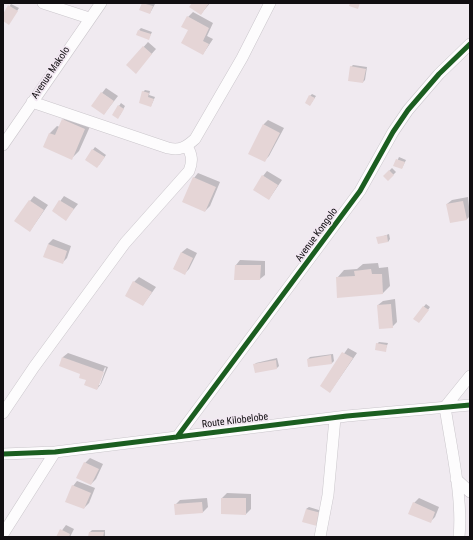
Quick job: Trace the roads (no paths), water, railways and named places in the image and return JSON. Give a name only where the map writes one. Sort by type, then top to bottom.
[{"type":"street","points":[[43,3],[89,18]]},
{"type":"street","name":"Avenue Makolo","points":[[3,145],[89,18],[101,3]]},
{"type":"street","points":[[32,102],[175,150],[187,146],[194,139],[235,71],[270,3]]},
{"type":"street","name":"Avenue Kongolo","points":[[177,437],[360,191],[393,132],[408,110],[439,74],[470,44]]},
{"type":"street","points":[[3,413],[43,354],[125,243],[189,171],[192,164],[192,155],[187,146]]},
{"type":"street","points":[[459,537],[460,526],[456,479],[445,407],[470,376]]},
{"type":"street","name":"Route Kilobelobe","points":[[3,454],[55,452],[335,418],[470,405]]},
{"type":"street","points":[[320,537],[328,495],[335,418]]},
{"type":"street","points":[[3,534],[55,452]]},
{"type":"street","points":[[456,479],[470,492]]}]
